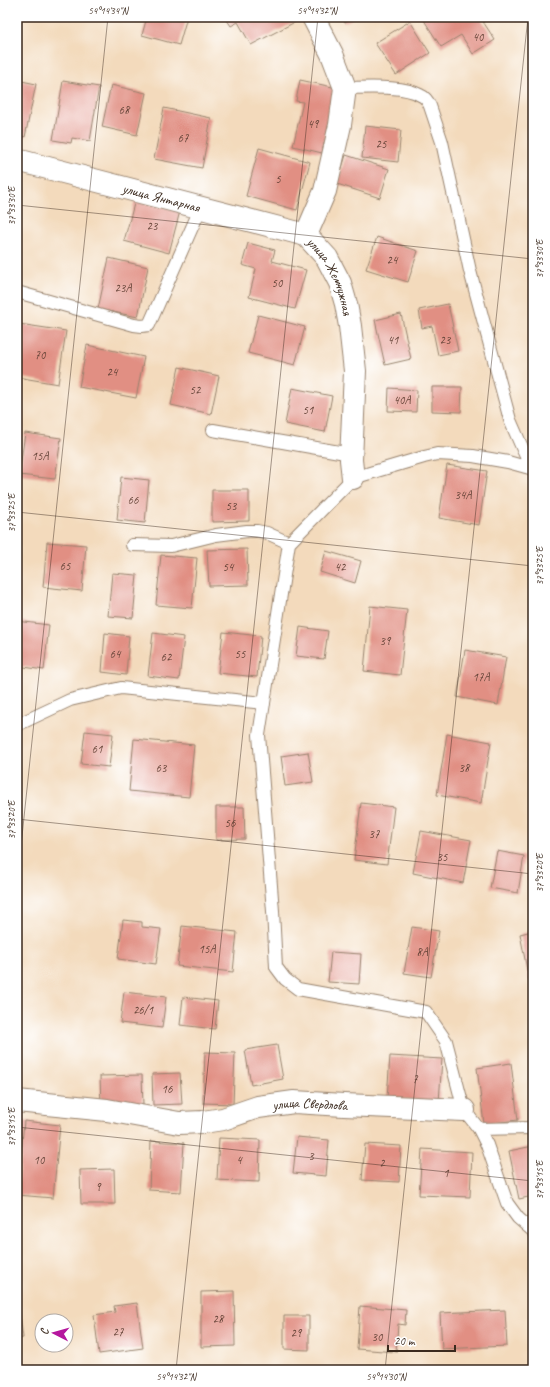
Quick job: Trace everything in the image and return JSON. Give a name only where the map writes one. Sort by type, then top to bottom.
[{"type":"street","name":"улица Жемчужная","points":[[313,17],[332,54],[345,88],[340,125],[325,191],[306,235],[327,258],[340,283],[346,304],[355,371],[351,454],[353,478]]},
{"type":"street","name":"улица Янтарная","points":[[17,160],[306,235]]},
{"type":"street","name":"улица Свердлова","points":[[17,1101],[107,1110],[179,1123],[203,1122],[222,1119],[258,1107],[294,1102],[464,1110]]},
{"type":"lane","points":[[345,88],[405,90],[421,95],[430,106],[442,142],[470,271],[510,420],[532,468]]},
{"type":"lane","points":[[17,292],[134,325],[149,325],[201,207]]},
{"type":"lane","points":[[213,430],[351,454]]},
{"type":"lane","points":[[532,468],[473,456],[437,454],[353,478],[290,543],[259,735],[274,911],[276,967],[285,979],[298,989],[426,1012],[446,1041],[464,1110],[479,1129],[487,1145],[507,1203],[518,1218],[533,1231]]},
{"type":"lane","points":[[132,544],[171,546],[216,535],[247,531],[267,533],[290,543]]},
{"type":"lane","points":[[17,725],[70,700],[121,688],[264,703]]},
{"type":"lane","points":[[479,1129],[533,1128]]},
{"type":"building","points":[[147,17],[187,17],[179,45],[142,35]]},
{"type":"building","points":[[225,17],[292,17],[295,22],[251,45],[238,22],[231,26]]},
{"type":"building","points":[[341,17],[354,17],[345,23]]},
{"type":"building","points":[[422,17],[480,17],[495,40],[473,54],[461,35],[441,47]]},
{"type":"building","points":[[410,21],[430,53],[396,75],[375,43]]},
{"type":"building","points":[[17,80],[36,84],[25,137],[17,135]]},
{"type":"building","points":[[300,80],[337,88],[322,153],[293,146],[303,102],[296,101]]},
{"type":"building","points":[[63,81],[99,87],[90,141],[72,138],[71,143],[53,140]]},
{"type":"building","points":[[111,85],[146,93],[137,135],[102,127]]},
{"type":"building","points":[[164,108],[211,118],[202,168],[154,159]]},
{"type":"building","points":[[365,126],[401,130],[398,162],[362,158]]},
{"type":"building","points":[[259,148],[310,162],[297,210],[246,196]]},
{"type":"building","points":[[346,155],[389,169],[380,198],[337,184]]},
{"type":"building","points":[[135,200],[180,211],[169,253],[124,241]]},
{"type":"building","points":[[377,237],[418,251],[408,282],[366,269]]},
{"type":"building","points":[[248,243],[275,250],[272,261],[306,270],[295,309],[249,297],[256,269],[242,265]]},
{"type":"building","points":[[109,258],[148,267],[138,317],[98,309]]},
{"type":"building","points":[[448,304],[458,351],[438,355],[432,326],[422,328],[419,310]]},
{"type":"building","points":[[401,314],[411,359],[385,365],[375,320]]},
{"type":"building","points":[[258,315],[305,327],[295,365],[248,353]]},
{"type":"building","points":[[19,324],[66,331],[58,384],[17,377],[17,334]]},
{"type":"building","points":[[87,345],[144,357],[136,398],[79,387]]},
{"type":"building","points":[[179,367],[219,376],[211,414],[171,405]]},
{"type":"building","points":[[432,387],[462,387],[461,412],[432,411]]},
{"type":"building","points":[[292,388],[332,396],[325,432],[285,424]]},
{"type":"building","points":[[389,388],[417,390],[416,412],[388,411]]},
{"type":"building","points":[[25,433],[61,438],[55,479],[19,475]]},
{"type":"building","points":[[447,465],[487,471],[479,525],[439,518]]},
{"type":"building","points":[[121,477],[149,480],[145,523],[117,520]]},
{"type":"building","points":[[212,490],[249,490],[249,521],[212,522]]},
{"type":"building","points":[[47,542],[86,545],[82,591],[43,587]]},
{"type":"building","points":[[247,549],[248,585],[209,586],[207,550]]},
{"type":"building","points":[[326,551],[361,561],[355,583],[320,572]]},
{"type":"building","points":[[161,555],[197,558],[192,608],[156,605]]},
{"type":"building","points":[[112,573],[137,575],[133,618],[108,616]]},
{"type":"building","points":[[370,606],[407,610],[400,675],[364,671]]},
{"type":"building","points":[[17,621],[49,625],[44,670],[17,666]]},
{"type":"building","points":[[300,627],[328,631],[324,659],[296,656]]},
{"type":"building","points":[[223,632],[261,636],[257,677],[218,673]]},
{"type":"building","points":[[105,633],[129,636],[126,675],[102,672]]},
{"type":"building","points":[[153,633],[184,637],[179,680],[148,676]]},
{"type":"building","points":[[465,650],[506,657],[498,705],[457,697]]},
{"type":"building","points":[[85,731],[113,734],[109,767],[81,764]]},
{"type":"building","points":[[447,734],[491,742],[481,803],[437,795]]},
{"type":"building","points":[[134,739],[194,745],[189,797],[129,791]]},
{"type":"building","points":[[308,752],[313,782],[285,786],[281,756]]},
{"type":"building","points":[[361,803],[394,807],[387,864],[354,860]]},
{"type":"building","points":[[216,807],[244,807],[245,839],[216,840]]},
{"type":"building","points":[[421,831],[471,840],[463,883],[413,873]]},
{"type":"building","points":[[497,851],[524,856],[518,893],[490,888]]},
{"type":"building","points":[[123,920],[142,922],[142,927],[161,929],[156,964],[118,959]]},
{"type":"building","points":[[530,922],[533,922],[533,979],[529,980],[520,934],[532,931]]},
{"type":"building","points":[[182,926],[237,932],[233,972],[177,966]]},
{"type":"building","points":[[412,927],[439,931],[431,977],[404,973]]},
{"type":"building","points":[[331,952],[361,954],[359,984],[328,982]]},
{"type":"building","points":[[124,992],[166,997],[162,1028],[120,1023]]},
{"type":"building","points":[[183,997],[218,1001],[215,1029],[180,1025]]},
{"type":"building","points":[[277,1045],[283,1079],[251,1085],[245,1050]]},
{"type":"building","points":[[205,1052],[235,1053],[233,1104],[203,1103]]},
{"type":"building","points":[[390,1056],[442,1059],[439,1102],[387,1098]]},
{"type":"building","points":[[511,1063],[518,1120],[484,1124],[477,1068]]},
{"type":"building","points":[[180,1073],[182,1104],[153,1105],[152,1074]]},
{"type":"building","points":[[142,1075],[143,1105],[101,1106],[100,1076]]},
{"type":"building","points":[[24,1121],[60,1125],[53,1198],[17,1195]]},
{"type":"building","points":[[297,1137],[329,1140],[326,1176],[293,1173]]},
{"type":"building","points":[[219,1138],[260,1140],[259,1182],[217,1180]]},
{"type":"building","points":[[151,1141],[184,1143],[181,1192],[149,1190]]},
{"type":"building","points":[[365,1144],[401,1146],[399,1182],[362,1180]]},
{"type":"building","points":[[533,1146],[533,1196],[519,1199],[509,1151]]},
{"type":"building","points":[[422,1149],[472,1152],[470,1197],[419,1195]]},
{"type":"building","points":[[114,1169],[115,1204],[81,1204],[80,1170]]},
{"type":"building","points":[[234,1291],[235,1346],[201,1347],[201,1292]]},
{"type":"building","points":[[137,1303],[143,1348],[99,1354],[94,1315],[115,1312],[114,1306]]},
{"type":"building","points":[[360,1306],[406,1310],[405,1325],[398,1324],[396,1352],[357,1349]]},
{"type":"building","points":[[17,1307],[19,1307],[23,1338],[17,1339]]},
{"type":"building","points":[[505,1310],[507,1346],[442,1349],[440,1313]]},
{"type":"building","points":[[284,1316],[309,1316],[309,1350],[284,1349]]},
{"type":"building","points":[[18,1343],[20,1357],[17,1357]]}]
